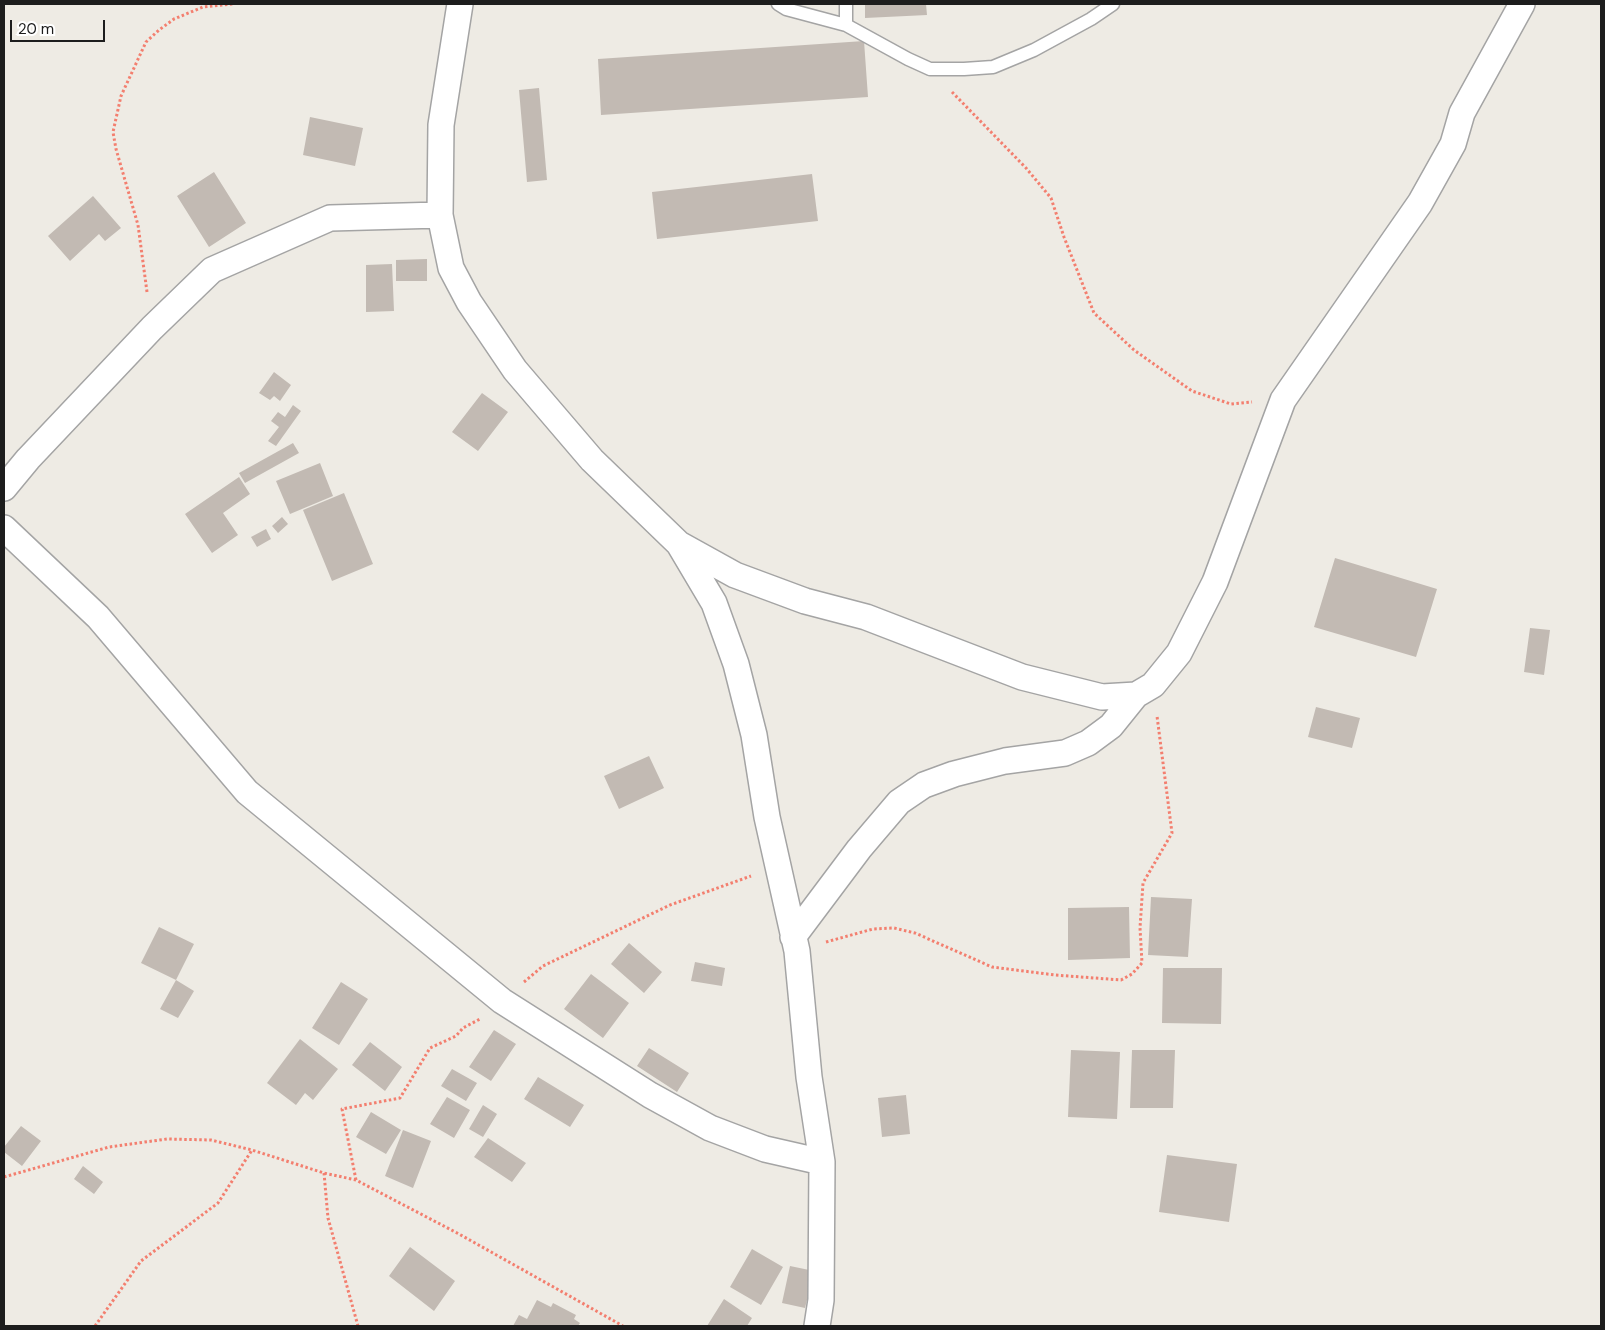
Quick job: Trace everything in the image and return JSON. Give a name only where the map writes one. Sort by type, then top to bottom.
[{"type":"street","points":[[460,4],[441,125],[440,215],[451,268],[469,302],[515,370],[592,460],[679,544],[735,575],[805,601],[866,617],[1022,677],[1102,697],[1145,690]]},
{"type":"street","points":[[795,944],[859,849],[899,802],[924,785],[954,774],[1005,761],[1064,753],[1088,743],[1110,726],[1179,653],[1215,582],[1283,400],[1420,203],[1453,144],[1462,113],[1522,4]]},
{"type":"street","points":[[4,488],[28,459],[152,328],[212,270],[330,218],[440,215]]},
{"type":"street","points":[[4,528],[98,616],[247,792],[502,1001],[650,1095],[710,1128],[765,1149],[822,1162]]},
{"type":"street","points":[[679,544],[714,603],[736,664],[754,735],[767,817],[795,944],[809,1077],[822,1162],[820,1300],[817,1326]]},
{"type":"lane","points":[[778,4],[786,9],[846,25],[908,60],[930,69],[993,67],[1034,50],[1091,19],[1113,4]]},
{"type":"lane","points":[[846,4],[846,25]]},
{"type":"path","points":[[152,328],[138,225],[116,149],[114,132],[121,96],[146,42],[159,30],[174,19],[203,7],[233,4]]},
{"type":"path","points":[[930,69],[1026,168],[1051,198],[1094,313],[1134,350],[1192,391],[1231,404],[1283,400]]},
{"type":"path","points":[[795,944],[872,929],[894,928],[915,933],[992,967],[1055,975],[1121,980],[1132,974],[1142,963],[1140,928],[1143,883],[1172,833],[1145,690]]},
{"type":"path","points":[[356,1180],[342,1110],[400,1098],[430,1048],[456,1036],[463,1028],[490,1014],[502,1001],[543,966],[670,905],[778,868]]},
{"type":"path","points":[[4,1177],[109,1147],[167,1139],[210,1140],[252,1150],[324,1173],[356,1180],[459,1234],[623,1326]]},
{"type":"path","points":[[95,1326],[141,1261],[218,1202],[252,1150]]},
{"type":"path","points":[[324,1173],[328,1218],[358,1326]]},
{"type":"building","points":[[865,4],[926,4],[927,15],[865,18]]},
{"type":"building","points":[[864,41],[868,97],[601,115],[598,59]]},
{"type":"building","points":[[539,88],[547,180],[527,182],[519,90]]},
{"type":"building","points":[[310,117],[363,128],[355,166],[303,155]]},
{"type":"building","points":[[214,172],[246,223],[209,247],[177,196]]},
{"type":"building","points":[[812,174],[818,221],[657,239],[652,192]]},
{"type":"building","points":[[93,196],[121,228],[105,241],[99,234],[70,261],[48,236]]},
{"type":"building","points":[[427,259],[427,281],[396,281],[396,260]]},
{"type":"building","points":[[392,264],[394,311],[366,312],[366,265]]},
{"type":"building","points":[[274,372],[291,385],[280,401],[274,396],[270,400],[259,393]]},
{"type":"building","points":[[482,393],[508,412],[478,451],[452,432]]},
{"type":"building","points":[[293,405],[301,411],[276,446],[268,441],[279,427],[271,421],[278,412],[285,417]]},
{"type":"building","points":[[293,443],[299,453],[245,483],[239,473]]},
{"type":"building","points":[[320,463],[333,496],[290,514],[276,481]]},
{"type":"building","points":[[239,477],[250,494],[223,513],[238,535],[212,553],[185,514]]},
{"type":"building","points":[[344,493],[373,564],[332,581],[303,510]]},
{"type":"building","points":[[282,517],[288,524],[278,533],[272,526]]},
{"type":"building","points":[[266,529],[271,539],[257,547],[251,537]]},
{"type":"building","points":[[1335,558],[1437,589],[1416,657],[1314,627]]},
{"type":"building","points":[[1530,628],[1550,630],[1544,675],[1524,672]]},
{"type":"building","points":[[1316,707],[1360,718],[1352,748],[1308,737]]},
{"type":"building","points":[[649,756],[664,788],[619,809],[604,776]]},
{"type":"building","points":[[1151,897],[1192,899],[1188,957],[1148,955]]},
{"type":"building","points":[[1129,907],[1130,958],[1068,960],[1068,908]]},
{"type":"building","points":[[159,927],[194,944],[176,980],[141,963]]},
{"type":"building","points":[[629,943],[662,972],[644,993],[611,964]]},
{"type":"building","points":[[695,962],[725,968],[722,986],[691,981]]},
{"type":"building","points":[[1163,968],[1222,968],[1221,1024],[1162,1023]]},
{"type":"building","points":[[591,974],[629,1003],[603,1038],[564,1009]]},
{"type":"building","points":[[176,980],[194,991],[178,1018],[160,1009]]},
{"type":"building","points":[[341,982],[368,999],[339,1045],[312,1028]]},
{"type":"building","points":[[494,1030],[516,1044],[491,1081],[469,1067]]},
{"type":"building","points":[[300,1039],[338,1069],[313,1100],[305,1093],[296,1105],[267,1083]]},
{"type":"building","points":[[370,1042],[402,1067],[385,1091],[352,1065]]},
{"type":"building","points":[[649,1048],[689,1073],[677,1092],[637,1066]]},
{"type":"building","points":[[1071,1050],[1120,1052],[1117,1119],[1068,1117]]},
{"type":"building","points":[[1132,1050],[1175,1050],[1173,1108],[1130,1108]]},
{"type":"building","points":[[452,1069],[477,1083],[466,1101],[441,1086]]},
{"type":"building","points":[[538,1077],[584,1105],[570,1127],[524,1099]]},
{"type":"building","points":[[906,1095],[910,1134],[882,1137],[878,1098]]},
{"type":"building","points":[[447,1097],[470,1110],[454,1138],[430,1124]]},
{"type":"building","points":[[483,1105],[497,1114],[483,1137],[469,1129]]},
{"type":"building","points":[[371,1112],[401,1130],[386,1154],[356,1137]]},
{"type":"building","points":[[21,1126],[41,1141],[22,1166],[4,1152],[4,1147]]},
{"type":"building","points":[[403,1130],[431,1141],[413,1188],[385,1176]]},
{"type":"building","points":[[488,1138],[526,1163],[512,1182],[474,1157]]},
{"type":"building","points":[[1167,1155],[1237,1164],[1229,1222],[1159,1212]]},
{"type":"building","points":[[83,1166],[103,1182],[94,1194],[74,1179]]},
{"type":"building","points":[[410,1247],[455,1281],[434,1311],[389,1276]]},
{"type":"building","points":[[752,1249],[783,1267],[761,1305],[730,1287]]},
{"type":"building","points":[[790,1266],[814,1271],[805,1308],[782,1303]]},
{"type":"building","points":[[724,1299],[752,1318],[747,1326],[707,1326]]},
{"type":"building","points":[[537,1300],[551,1307],[553,1303],[576,1315],[574,1319],[580,1323],[578,1326],[513,1326],[519,1315],[527,1319]]}]
